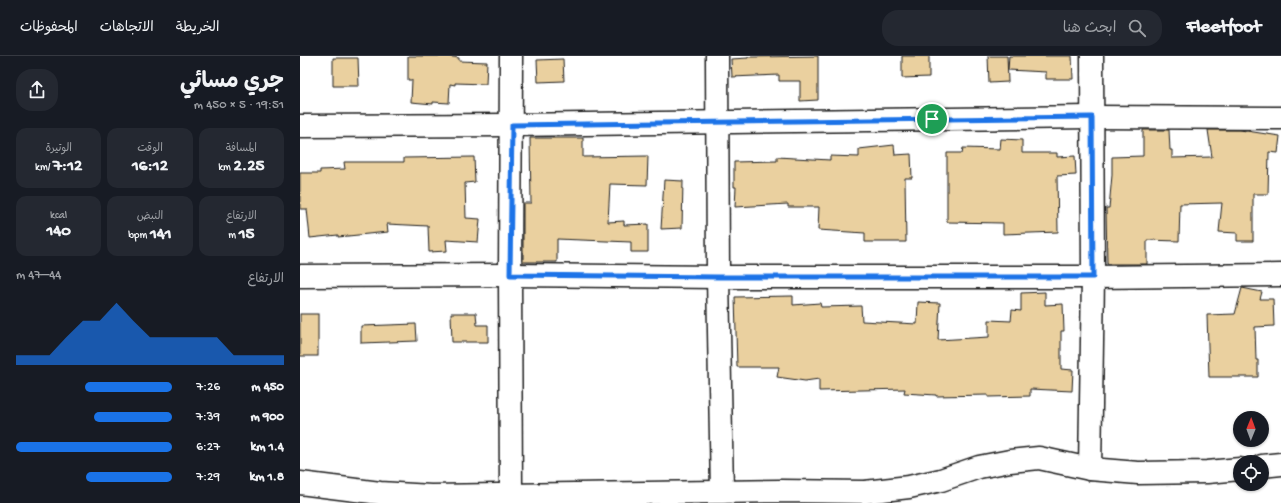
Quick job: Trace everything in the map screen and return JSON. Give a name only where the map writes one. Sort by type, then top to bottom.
[{"type":"street","points":[[511,495],[510,275],[512,56]]},
{"type":"street","points":[[718,56],[718,277],[722,492]]},
{"type":"street","points":[[1090,469],[1093,277],[1092,56]]},
{"type":"street","points":[[300,126],[512,125],[1092,117],[1281,118]]},
{"type":"street","points":[[300,276],[510,275],[718,277],[1093,277],[1281,275]]},
{"type":"street","points":[[300,482],[380,493],[432,496],[722,492],[865,492],[941,480],[987,466],[1010,461],[1039,458],[1090,469],[1145,473],[1208,472],[1233,470]]},
{"type":"street","points":[[1269,465],[1281,464]]},
{"type":"building","points":[[408,56],[446,56],[459,58],[459,61],[487,62],[486,84],[450,84],[449,103],[433,102],[433,104],[411,102],[412,80],[408,80]]},
{"type":"building","points":[[818,56],[818,100],[800,101],[800,81],[779,81],[779,75],[732,77],[731,59],[748,57]]},
{"type":"building","points":[[902,56],[929,56],[929,77],[902,78]]},
{"type":"building","points":[[988,56],[1007,56],[1008,82],[989,83]]},
{"type":"building","points":[[1009,56],[1072,56],[1073,79],[1046,79],[1046,72],[1008,70]]},
{"type":"building","points":[[333,58],[358,58],[359,86],[333,86]]},
{"type":"building","points":[[563,59],[564,81],[538,82],[537,60]]},
{"type":"building","points":[[1143,130],[1169,130],[1172,158],[1212,157],[1208,130],[1240,130],[1280,136],[1278,153],[1269,152],[1268,194],[1253,194],[1253,241],[1237,241],[1237,233],[1219,232],[1222,203],[1180,204],[1179,241],[1147,240],[1147,264],[1107,264],[1106,208],[1109,208],[1112,157],[1143,156]]},
{"type":"building","points":[[530,138],[583,138],[583,157],[648,156],[647,185],[610,184],[608,222],[624,221],[624,225],[648,224],[648,252],[631,252],[631,242],[557,239],[557,262],[523,262],[523,203],[531,203]]},
{"type":"building","points":[[1001,139],[1022,140],[1022,153],[1057,153],[1057,157],[1075,156],[1076,175],[1057,176],[1058,232],[1003,234],[1003,223],[947,222],[947,153],[962,153],[963,148],[1000,149]]},
{"type":"building","points":[[894,145],[895,155],[911,154],[912,178],[905,178],[906,242],[865,242],[865,233],[818,230],[819,207],[788,207],[788,204],[735,207],[736,187],[734,187],[734,162],[777,161],[777,157],[830,160],[830,156],[859,157],[859,149]]},
{"type":"building","points":[[474,157],[475,182],[465,183],[466,218],[480,219],[478,242],[446,240],[447,251],[429,252],[428,226],[387,224],[388,232],[310,238],[307,209],[300,209],[300,173],[320,173],[320,170],[345,169],[344,162],[404,162],[404,158]]},
{"type":"building","points":[[664,180],[683,181],[682,228],[661,229]]},
{"type":"building","points":[[1242,288],[1262,292],[1260,299],[1273,299],[1274,326],[1255,327],[1258,377],[1209,377],[1207,315],[1235,314]]},
{"type":"building","points":[[1045,292],[1045,305],[1063,304],[1064,331],[1061,331],[1061,369],[1073,370],[1072,391],[1030,389],[1030,396],[988,397],[988,395],[936,396],[904,393],[905,389],[819,391],[819,379],[805,381],[777,377],[779,367],[737,367],[735,297],[793,296],[793,305],[820,303],[821,307],[861,306],[862,321],[917,324],[918,302],[940,303],[938,340],[989,337],[989,320],[1011,321],[1012,310],[1021,311],[1021,293]]},
{"type":"building","points":[[451,313],[476,313],[477,325],[488,325],[488,342],[452,342]]},
{"type":"building","points":[[300,314],[318,314],[318,356],[300,356]]},
{"type":"building","points":[[416,324],[417,341],[361,343],[361,326]]},
{"type":"route","points":[[1092,117],[1093,277],[718,277],[510,275],[512,125],[932,119],[1092,117]]}]
